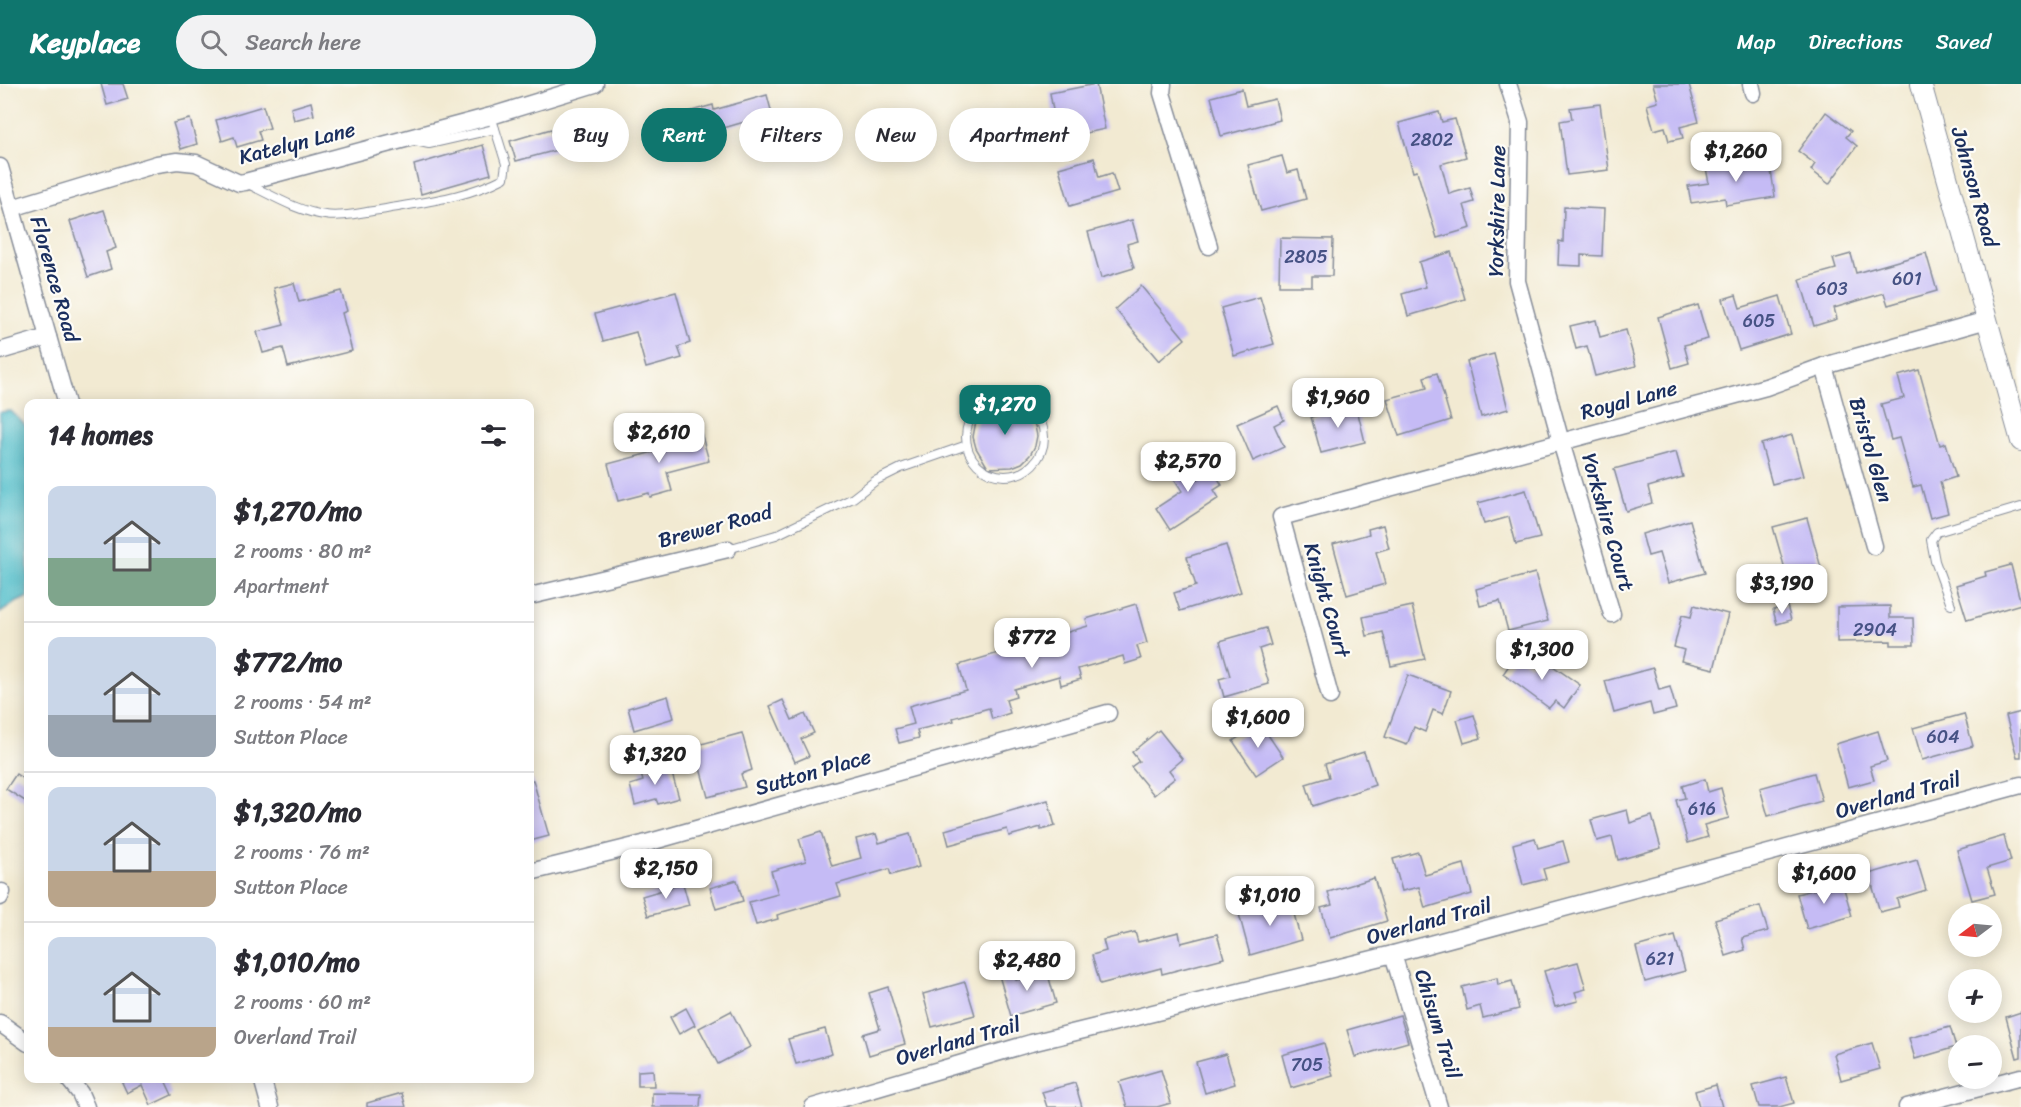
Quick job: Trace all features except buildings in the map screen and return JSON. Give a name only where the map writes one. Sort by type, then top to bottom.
[{"type":"street","name":"Katelyn Lane","points":[[6,210],[157,164],[177,161],[196,163],[240,183],[245,182],[405,138],[493,122],[595,84]]},
{"type":"street","points":[[1163,84],[1162,93],[1209,246]]},
{"type":"street","name":"Yorkshire Lane","points":[[1508,84],[1520,122],[1517,281],[1561,442]]},
{"type":"street","name":"Johnson Road","points":[[1921,84],[1987,321],[2015,398],[2021,441]]},
{"type":"street","name":"Florence Road","points":[[0,167],[6,210],[48,337],[66,399]]},
{"type":"street","name":"Royal Lane","points":[[1281,517],[1766,387],[1824,366],[1987,321]]},
{"type":"street","points":[[0,351],[48,337]]},
{"type":"street","name":"Bristol Glen","points":[[1824,366],[1874,546]]},
{"type":"street","name":"Yorkshire Court","points":[[1561,442],[1612,614]]},
{"type":"street","name":"Knight Court","points":[[1281,517],[1330,696]]},
{"type":"street","name":"Brewer Road","points":[[534,595],[728,549]]},
{"type":"street","name":"Sutton Place","points":[[534,871],[643,844],[1108,713]]},
{"type":"street","name":"Overland Trail","points":[[813,1107],[1031,1043],[1393,954],[2021,785]]},
{"type":"street","name":"Chisum Trail","points":[[1393,954],[1439,1107]]},
{"type":"street","points":[[0,1023],[24,1040]]},
{"type":"street","points":[[1907,1107],[2021,1077]]},
{"type":"street","points":[[72,1083],[80,1093],[86,1107]]},
{"type":"street","points":[[263,1083],[270,1107]]},
{"type":"lane","points":[[245,182],[297,208],[326,216],[447,198],[489,186],[504,177],[506,164],[493,122]]},
{"type":"lane","points":[[1005,398],[1018,400],[1029,406],[1038,416],[1043,428],[1044,440],[1041,453],[1034,464],[1023,472],[1011,476],[998,476],[986,472],[976,464],[967,445],[967,427],[972,415],[992,400],[1005,398]]},
{"type":"lane","name":"Brewer Road","points":[[728,549],[776,535],[853,498],[875,481],[901,468],[967,445]]},
{"type":"lane","points":[[1951,605],[1931,548],[1931,540],[1937,532],[2021,507]]},
{"type":"water","points":[[11,411],[24,424],[24,599],[0,613],[0,412]]}]
